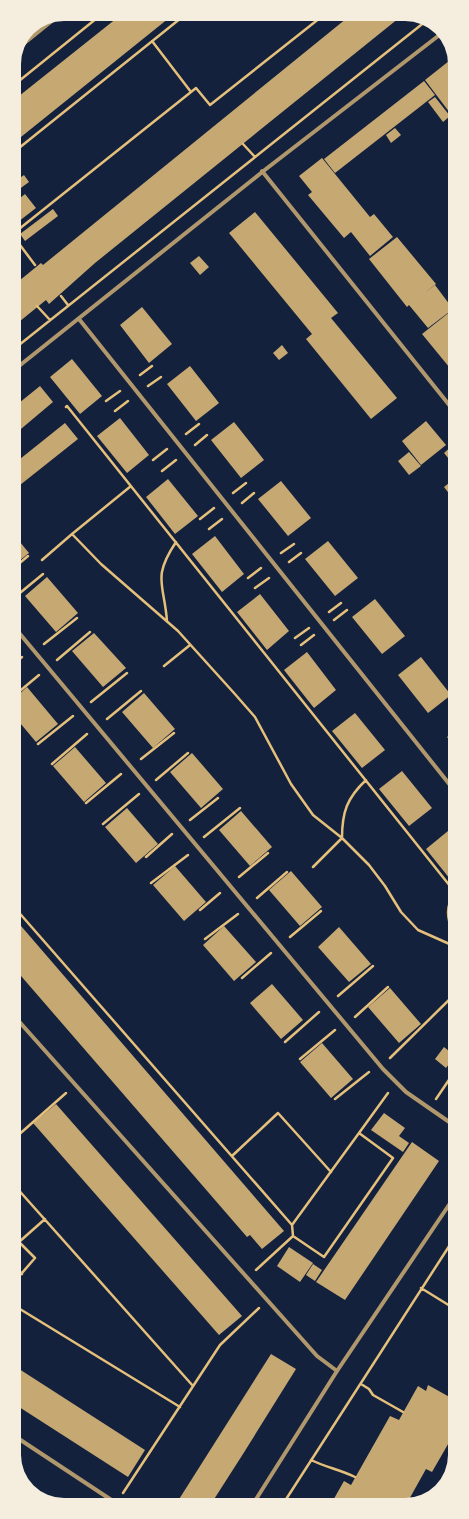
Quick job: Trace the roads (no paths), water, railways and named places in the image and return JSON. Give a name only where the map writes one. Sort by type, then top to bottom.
[{"type":"street","points":[[21,365],[264,170],[437,36]]},
{"type":"street","points":[[264,170],[448,403]]},
{"type":"street","points":[[79,319],[448,782]]},
{"type":"street","points":[[21,635],[147,788],[380,1065],[396,1083],[448,1121]]},
{"type":"street","points":[[21,1024],[317,1356],[337,1371]]},
{"type":"street","points":[[257,1498],[337,1371],[448,1206]]},
{"type":"street","points":[[21,1441],[109,1498]]}]
